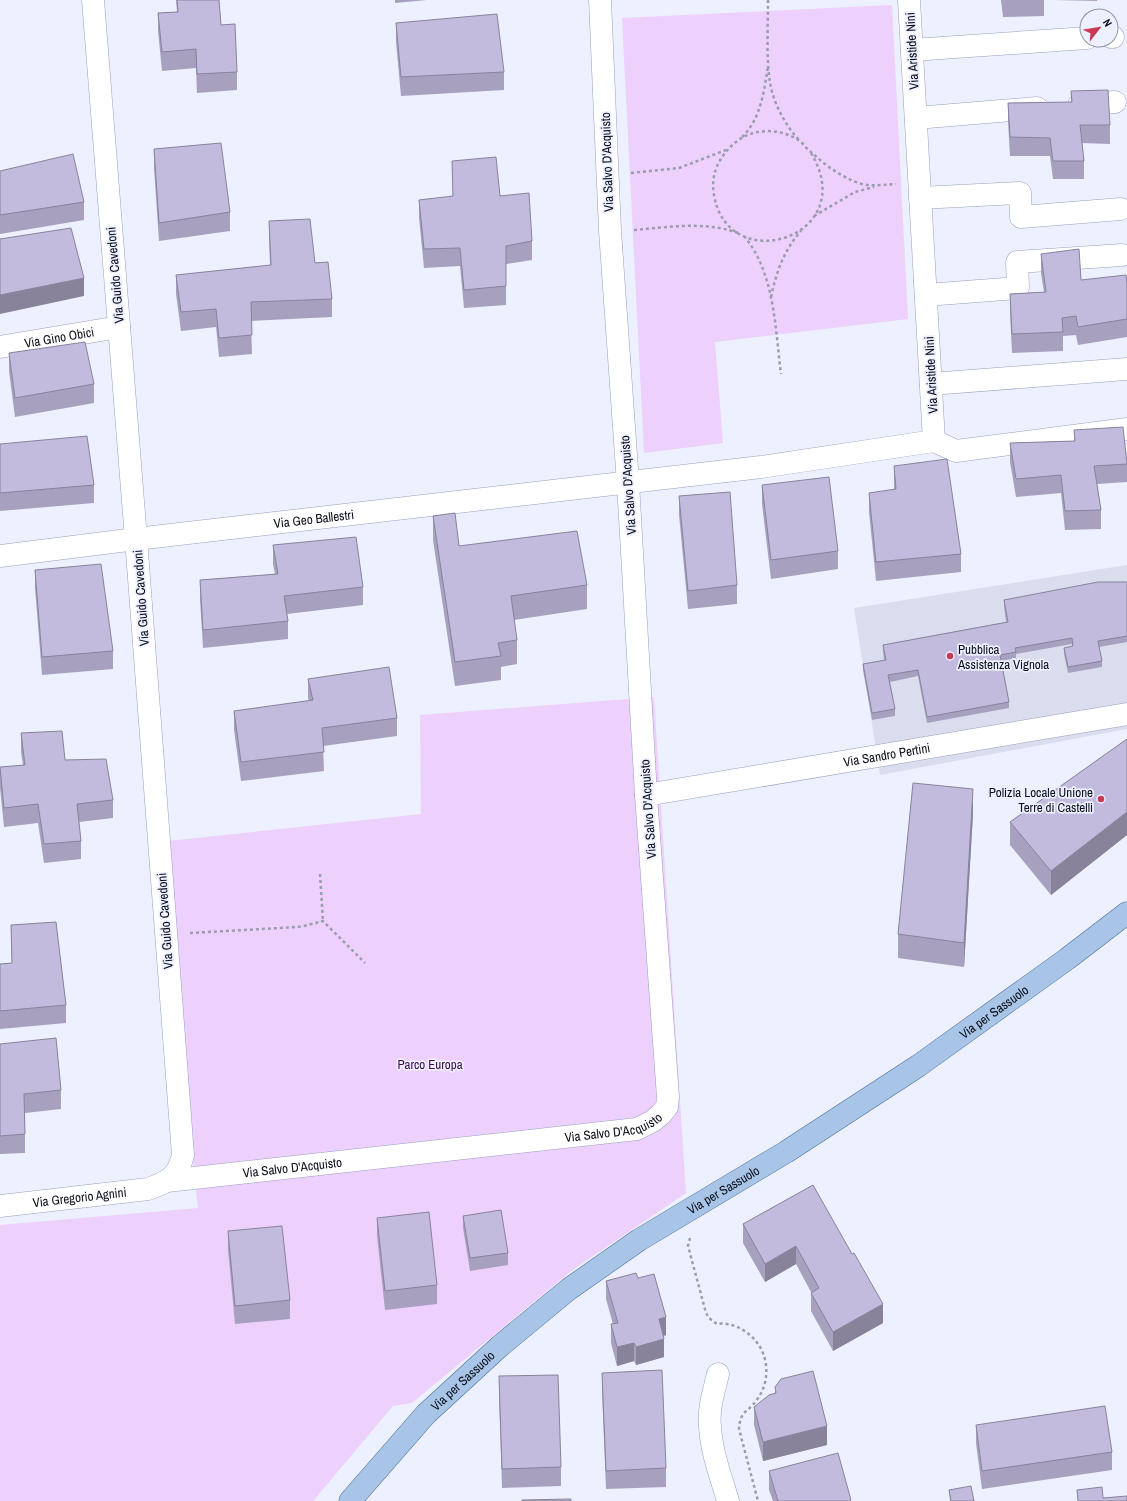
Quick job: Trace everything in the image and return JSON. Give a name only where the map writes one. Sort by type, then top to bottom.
[{"type":"main road","name":"Via per Sassuolo","points":[[350,1501],[426,1414],[500,1346],[569,1289],[639,1240],[786,1152],[918,1066],[1067,959],[1127,913]]},
{"type":"street","name":"Via Guido Cavedoni","points":[[93,0],[183,1155],[181,1164],[176,1173],[163,1183]]},
{"type":"street","name":"Via Salvo D'Acquisto","points":[[163,1183],[636,1130],[654,1121],[667,1107],[668,1097],[646,795],[628,483],[610,231],[600,0]]},
{"type":"street","name":"Via Aristide Nini","points":[[909,0],[934,440]]},
{"type":"street","points":[[912,50],[1079,39]]},
{"type":"street","points":[[916,118],[1116,102]]},
{"type":"street","points":[[920,190],[1020,193],[1021,217],[1122,209]]},
{"type":"street","points":[[926,295],[1018,288],[1017,262],[1122,255]]},
{"type":"street","name":"Via Gino Obici","points":[[0,347],[119,328]]},
{"type":"street","points":[[931,384],[1127,369]]},
{"type":"street","points":[[628,483],[761,467],[934,440],[956,451],[1127,429]]},
{"type":"street","name":"Via Geo Ballestri","points":[[0,556],[628,483]]},
{"type":"street","name":"Via Sandro Pertini","points":[[646,795],[1127,714]]},
{"type":"street","name":"Via Gregorio Agnini","points":[[0,1206],[136,1191],[148,1189],[163,1183]]},
{"type":"street","points":[[718,1374],[711,1404],[710,1426],[714,1451],[728,1501]]},
{"type":"path","points":[[768,0],[768,61],[770,84],[779,109],[793,133],[811,153],[823,163],[848,179],[862,185],[920,190]]},
{"type":"path","points":[[768,61],[758,115],[750,129],[727,150],[719,161],[714,175],[713,189],[716,204],[722,216],[731,227],[743,235],[759,258],[771,297],[781,374]]},
{"type":"path","points":[[740,139],[752,133],[765,131],[778,132],[801,142]]},
{"type":"path","points":[[607,175],[679,168],[727,150]]},
{"type":"path","points":[[811,153],[818,164],[822,178],[823,191],[820,204],[814,217]]},
{"type":"path","points":[[771,297],[780,265],[793,240],[814,217],[855,192],[876,186]]},
{"type":"path","points":[[610,231],[700,226],[718,228],[756,240],[768,241],[781,240],[804,228]]},
{"type":"path","points":[[320,874],[322,921],[365,963]]},
{"type":"path","points":[[166,934],[297,927],[322,921]]},
{"type":"path","points":[[692,1234],[688,1246],[706,1313],[709,1318],[717,1324],[723,1323],[737,1326],[746,1332],[755,1339],[765,1358],[767,1368],[763,1390],[756,1402],[744,1412],[739,1429],[758,1501]]},
{"type":"shaded area","points":[[1127,565],[1127,729],[880,775],[854,608]]},
{"type":"green space","points":[[892,5],[908,319],[715,342],[723,443],[644,453],[622,18]]},
{"type":"green space","name":"Parco Europa","points":[[654,697],[686,1193],[571,1271],[412,1403],[393,1406],[313,1501],[0,1501],[0,1225],[198,1208],[159,842],[421,814],[420,715]]},
{"type":"building","points":[[177,0],[219,0],[221,25],[235,24],[237,72],[197,74],[196,49],[162,52],[158,13],[178,12]]},
{"type":"building","points":[[497,14],[504,72],[401,77],[396,23]]},
{"type":"building","points":[[1108,90],[1110,125],[1080,125],[1084,161],[1053,161],[1050,138],[1010,137],[1008,103],[1072,102],[1071,91]]},
{"type":"building","points":[[221,143],[230,212],[159,223],[154,149]]},
{"type":"building","points":[[73,154],[84,202],[0,215],[0,171]]},
{"type":"building","points":[[496,157],[500,196],[529,193],[532,241],[506,246],[506,286],[464,290],[460,248],[424,249],[419,200],[453,196],[452,161]]},
{"type":"building","points":[[310,219],[315,263],[328,262],[332,299],[251,302],[252,335],[219,338],[216,309],[181,312],[176,275],[271,265],[269,221]]},
{"type":"building","points":[[71,228],[84,278],[0,295],[0,239]]},
{"type":"building","points":[[1079,249],[1081,280],[1126,275],[1127,319],[1078,327],[1076,316],[1062,318],[1063,332],[1012,334],[1010,294],[1046,292],[1041,254]]},
{"type":"building","points":[[85,342],[94,384],[15,398],[9,353]]},
{"type":"building","points":[[1123,427],[1127,464],[1094,466],[1101,510],[1065,511],[1061,475],[1016,479],[1010,443],[1075,441],[1074,430]]},
{"type":"building","points":[[87,436],[94,485],[0,493],[0,444]]},
{"type":"building","points":[[947,459],[961,554],[876,562],[869,493],[896,489],[894,466]]},
{"type":"building","points":[[829,477],[838,551],[771,560],[762,485]]},
{"type":"building","points":[[730,492],[737,585],[688,591],[679,496]]},
{"type":"building","points":[[455,513],[459,546],[577,531],[587,585],[511,596],[517,640],[498,643],[501,656],[455,662],[433,516]]},
{"type":"building","points":[[356,537],[363,587],[284,596],[288,621],[203,630],[200,580],[278,574],[273,545]]},
{"type":"building","points":[[101,564],[113,651],[42,657],[35,570]]},
{"type":"building","name":"Pubblica Assistenza Vignola","points":[[1098,582],[1127,582],[1127,636],[1098,641],[1102,661],[1068,667],[1064,648],[1073,646],[1072,638],[1015,648],[1016,652],[1000,655],[1009,702],[927,717],[918,670],[888,675],[895,709],[872,713],[863,664],[886,660],[883,645],[1008,622],[1004,600]]},
{"type":"building","points":[[389,667],[397,718],[322,728],[324,752],[241,762],[234,711],[313,700],[308,679]]},
{"type":"building","points":[[62,731],[65,760],[106,759],[113,800],[77,804],[81,841],[44,844],[38,804],[4,808],[0,767],[25,765],[21,733]]},
{"type":"building","name":"Polizia Locale Unione Terre di Castelli","points":[[1127,739],[1127,812],[1051,871],[1010,822]]},
{"type":"building","points":[[913,783],[973,789],[964,943],[898,934]]},
{"type":"building","points":[[56,922],[66,1005],[0,1011],[0,964],[12,963],[11,925]]},
{"type":"building","points":[[56,1038],[61,1090],[24,1094],[25,1134],[0,1136],[0,1044]]},
{"type":"building","points":[[813,1185],[852,1254],[854,1253],[883,1304],[833,1332],[811,1293],[819,1288],[796,1246],[765,1264],[743,1224]]},
{"type":"building","points":[[501,1210],[508,1253],[470,1258],[463,1216]]},
{"type":"building","points":[[429,1212],[437,1285],[385,1291],[377,1218]]},
{"type":"building","points":[[282,1226],[290,1300],[235,1306],[228,1231]]},
{"type":"building","points":[[636,1273],[638,1278],[654,1274],[666,1317],[659,1319],[664,1339],[636,1347],[634,1343],[617,1347],[611,1324],[618,1323],[606,1281]]},
{"type":"building","points":[[662,1370],[666,1468],[606,1471],[602,1373]]},
{"type":"building","points":[[813,1371],[827,1426],[763,1442],[754,1407],[769,1395],[776,1393],[775,1387],[781,1379]]},
{"type":"building","points":[[558,1375],[561,1467],[502,1469],[499,1376]]},
{"type":"building","points":[[1105,1406],[1112,1452],[982,1471],[976,1425]]},
{"type":"building","points":[[838,1453],[851,1500],[778,1501],[769,1471]]},
{"type":"building","points":[[971,1486],[974,1501],[951,1501],[949,1490]]},
{"type":"building","points":[[1102,1487],[1103,1498],[1127,1496],[1127,1501],[1078,1501],[1077,1490]]},
{"type":"building","points":[[571,1499],[571,1501],[522,1501],[522,1500]]},
{"type":"place","name":"Pubblica Assistenza Vignola","points":[[950,656]]},
{"type":"place","name":"Polizia Locale Unione Terre di Castelli","points":[[1101,799]]}]
